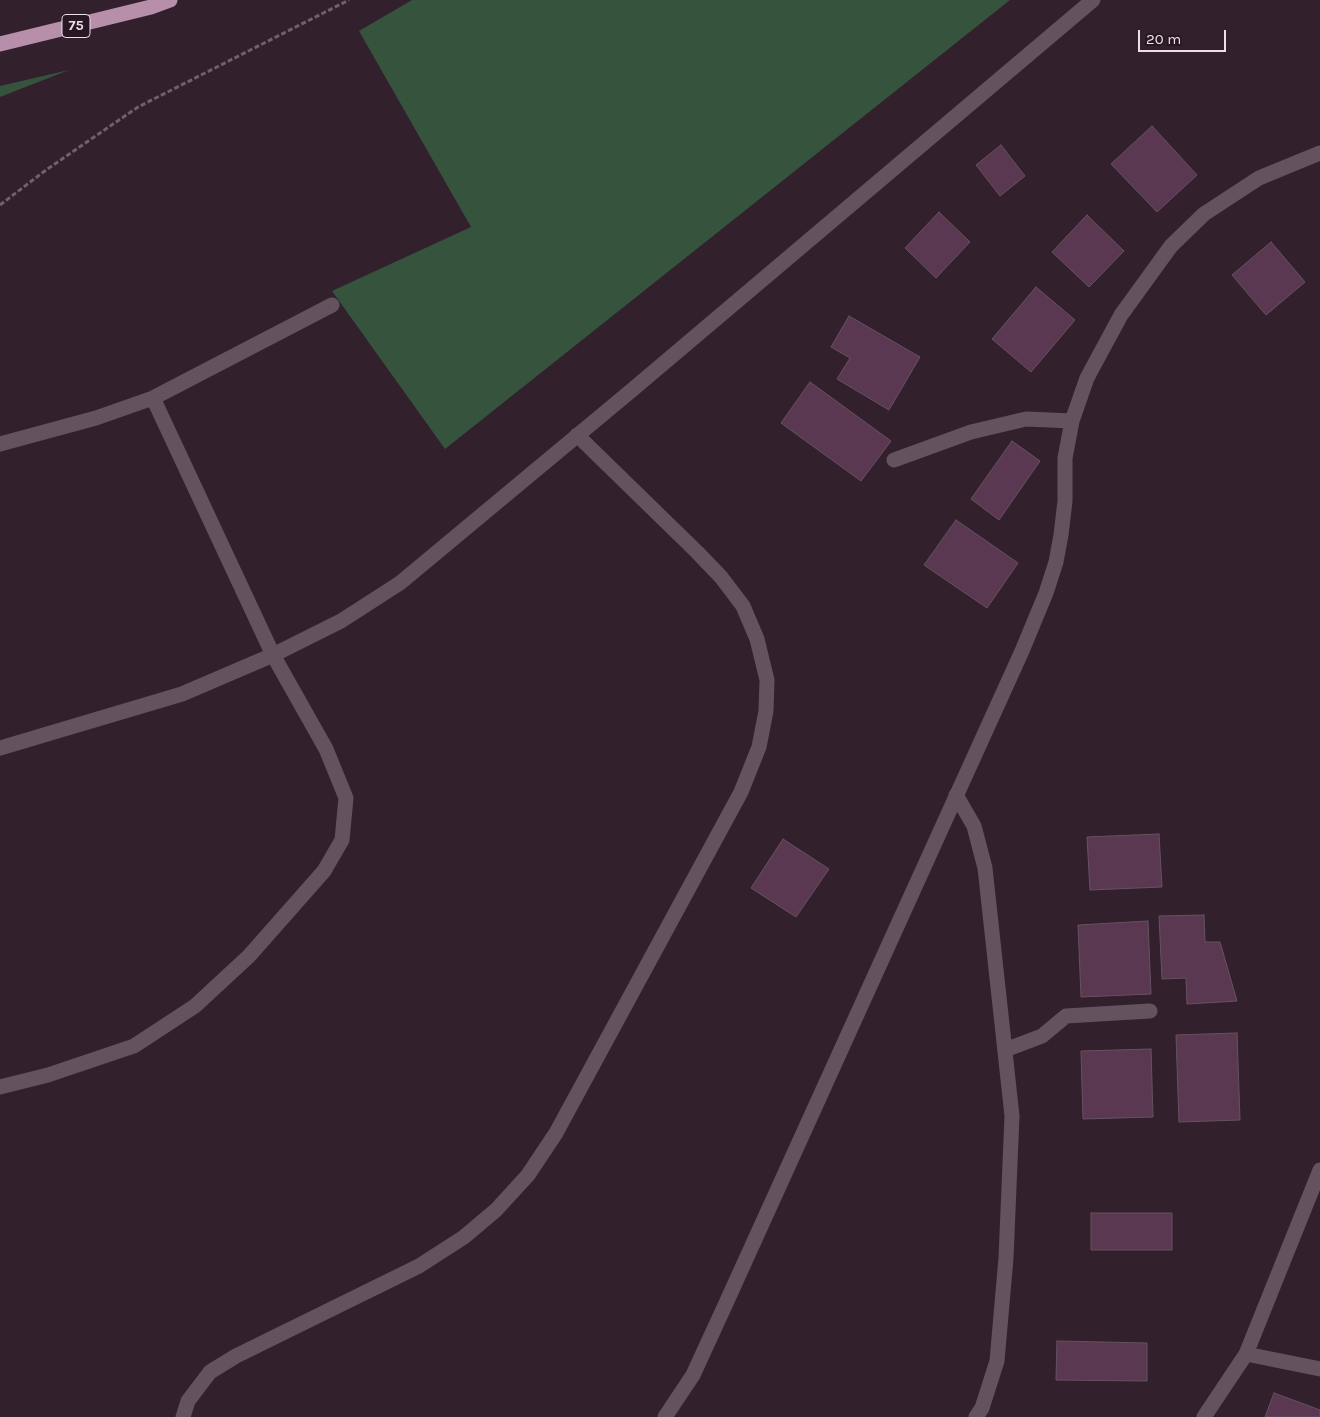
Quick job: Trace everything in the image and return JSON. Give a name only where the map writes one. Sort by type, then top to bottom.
[{"type":"highway","name":"75","points":[[0,44],[151,7],[168,0]]},
{"type":"street","points":[[0,748],[182,694],[273,655],[341,621],[400,583],[1093,0]]},
{"type":"street","points":[[665,1417],[692,1375],[727,1301],[1046,593],[1056,562],[1065,501],[1065,458],[1072,421],[1086,378],[1121,315],[1170,246],[1204,214],[1259,178],[1320,153]]},
{"type":"street","points":[[0,444],[96,418],[153,398],[332,305]]},
{"type":"street","points":[[0,1087],[48,1075],[134,1046],[195,1006],[249,956],[324,871],[342,840],[346,798],[326,749],[273,655],[153,398]]},
{"type":"street","points":[[894,460],[971,432],[1026,419],[1072,421]]},
{"type":"street","points":[[183,1417],[188,1401],[210,1372],[236,1356],[419,1266],[464,1237],[496,1210],[528,1175],[556,1134],[741,792],[759,747],[766,711],[767,680],[757,639],[743,606],[697,552],[577,435]]},
{"type":"street","points":[[956,796],[974,826],[985,868],[1012,1116],[1006,1258],[997,1361],[982,1408],[976,1417]]},
{"type":"street","points":[[1005,1050],[1042,1036],[1066,1016],[1150,1011]]},
{"type":"street","points":[[1204,1417],[1246,1354],[1320,1170]]},
{"type":"street","points":[[1246,1354],[1320,1369]]},
{"type":"path","points":[[0,205],[46,170],[138,107],[349,0]]},
{"type":"green space","points":[[412,0],[1010,0],[445,449],[332,291],[471,227],[359,31]]},
{"type":"green space","points":[[69,70],[0,97],[0,86]]},
{"type":"building","points":[[1152,126],[1197,175],[1157,212],[1111,164]]},
{"type":"building","points":[[1001,145],[1025,176],[1000,196],[976,165]]},
{"type":"building","points":[[939,212],[970,242],[936,278],[905,248]]},
{"type":"building","points":[[1087,215],[1124,251],[1089,287],[1052,252]]},
{"type":"building","points":[[1271,242],[1305,282],[1266,315],[1232,275]]},
{"type":"building","points":[[1036,287],[1075,320],[1031,372],[992,339]]},
{"type":"building","points":[[849,316],[920,357],[889,410],[837,379],[850,358],[831,347]]},
{"type":"building","points":[[810,382],[891,441],[861,481],[781,423]]},
{"type":"building","points":[[1012,441],[1040,461],[999,520],[971,499]]},
{"type":"building","points":[[956,520],[1018,563],[987,608],[924,565]]},
{"type":"building","points":[[1159,834],[1162,887],[1090,890],[1087,837]]},
{"type":"building","points":[[783,839],[829,869],[796,917],[751,888]]},
{"type":"building","points":[[1204,915],[1205,942],[1220,942],[1237,1001],[1187,1004],[1186,978],[1162,979],[1159,916]]},
{"type":"building","points":[[1148,921],[1151,994],[1081,997],[1078,925]]},
{"type":"building","points":[[1237,1033],[1240,1120],[1179,1122],[1176,1035]]},
{"type":"building","points":[[1151,1049],[1153,1117],[1083,1119],[1081,1051]]},
{"type":"building","points":[[1091,1213],[1172,1213],[1172,1250],[1091,1250]]},
{"type":"building","points":[[1057,1341],[1147,1343],[1147,1381],[1056,1380]]},
{"type":"building","points":[[1274,1393],[1320,1410],[1320,1417],[1265,1417]]}]
